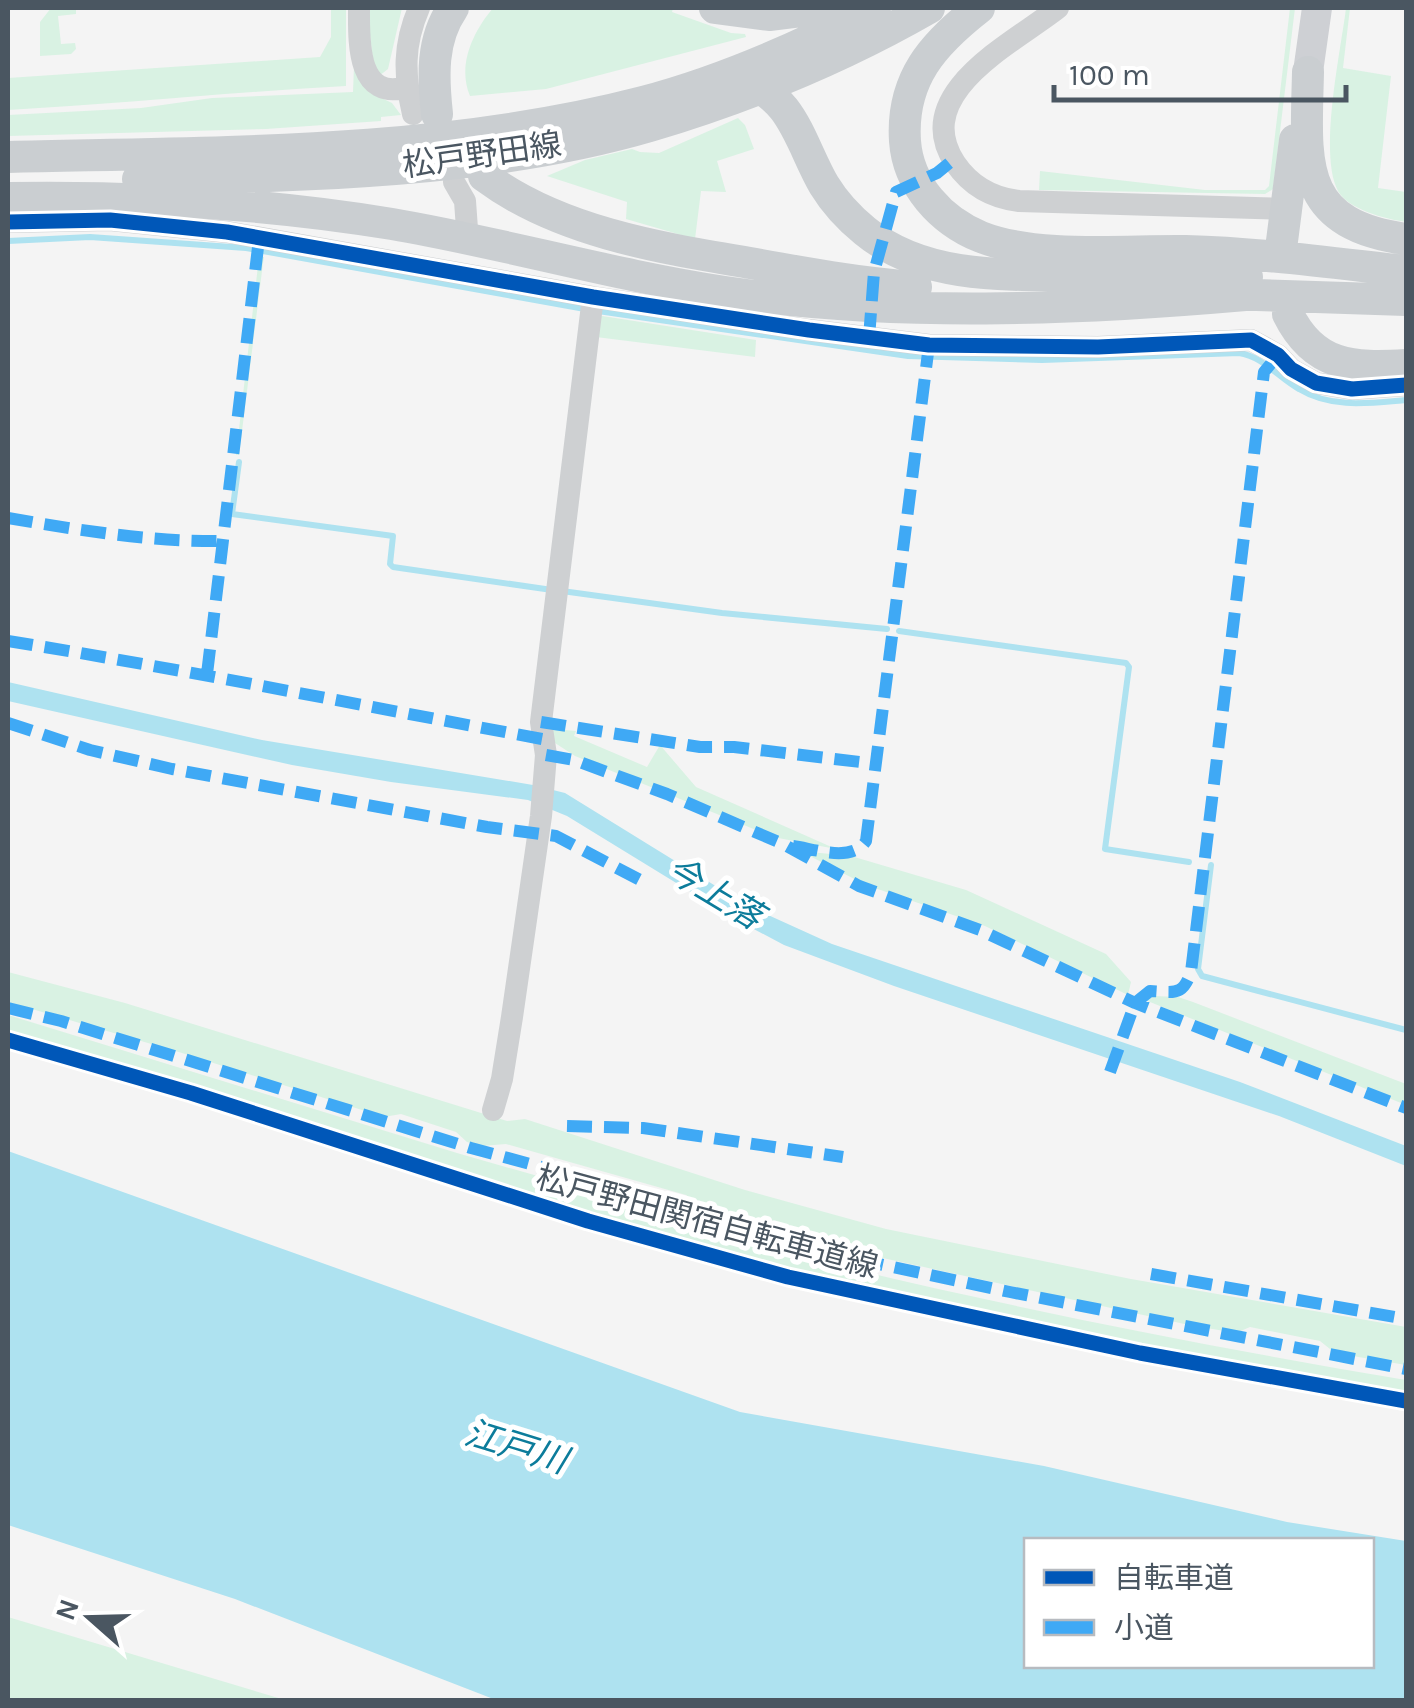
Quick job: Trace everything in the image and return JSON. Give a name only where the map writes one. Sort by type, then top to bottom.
[{"type":"main road","points":[[425,114],[439,34],[453,8]]},
{"type":"main road","points":[[715,8],[769,15],[825,8]]},
{"type":"main road","name":"松戸野田線","points":[[8,157],[358,145],[504,129],[644,102],[826,33],[875,8]]},
{"type":"main road","name":"松戸野田線","points":[[8,182],[365,171],[508,155],[648,126],[760,87],[850,50],[930,8]]},
{"type":"main road","points":[[979,8],[942,40],[922,64],[910,89],[904,118],[912,172],[938,211],[958,226],[982,238],[1032,249],[1207,252],[1406,271]]},
{"type":"main road","points":[[1283,225],[1308,72]]},
{"type":"main road","points":[[1308,72],[1307,163],[1315,187],[1332,210],[1356,226],[1406,239]]},
{"type":"main road","points":[[708,80],[737,80],[760,87],[785,108],[798,127],[824,184],[843,210],[882,242],[929,263],[1001,274],[1186,275],[1406,284]]},
{"type":"main road","points":[[469,179],[526,203],[665,248],[829,277],[971,292],[1406,300]]},
{"type":"main road","points":[[8,198],[113,196],[310,212],[445,234],[726,292],[822,303],[968,310],[1154,303],[1246,295]]},
{"type":"main road","points":[[1288,314],[1297,332],[1325,357],[1345,364],[1406,365]]},
{"type":"street","points":[[359,8],[362,64],[370,77],[386,89],[406,88]]},
{"type":"street","points":[[419,8],[406,46],[406,88],[425,114]]},
{"type":"street","points":[[1058,8],[968,74],[949,100],[943,136],[968,181],[1004,200],[1283,225]]},
{"type":"street","points":[[1308,72],[1317,8]]},
{"type":"street","points":[[462,251],[469,179]]},
{"type":"street","points":[[8,222],[110,220],[462,251],[591,306],[929,344],[1084,347],[1251,340],[1316,384],[1352,389],[1406,385]]},
{"type":"street","points":[[493,1110],[510,1032],[546,778],[541,722],[591,306]]},
{"type":"green space","points":[[51,8],[76,8],[76,14],[58,16],[61,44],[75,43],[71,54],[40,56],[40,22]]},
{"type":"green space","points":[[331,8],[346,8],[346,86],[8,110],[8,78],[320,57],[331,37]]},
{"type":"green space","points":[[367,8],[402,8],[388,69],[379,76],[374,70]]},
{"type":"green space","points":[[493,8],[673,8],[672,12],[746,37],[546,89],[470,96],[465,73],[469,49]]},
{"type":"green space","points":[[1290,8],[1295,8],[1273,189],[1265,194],[1039,190],[1040,171],[1205,190],[1265,190],[1269,186]]},
{"type":"green space","points":[[1346,8],[1350,8],[1343,68],[1391,76],[1378,188],[1406,192],[1406,222],[1350,203],[1338,191],[1332,174],[1330,128]]},
{"type":"green space","points":[[354,66],[375,95],[392,103],[401,115],[381,117],[381,121],[266,129],[8,136],[8,115],[141,108],[212,98],[353,92]]},
{"type":"green space","points":[[738,118],[745,125],[754,149],[717,161],[726,192],[701,191],[695,239],[626,219],[627,202],[547,176],[585,160],[632,149],[659,153]]},
{"type":"green space","points":[[259,257],[264,257],[236,455]]},
{"type":"green space","points":[[596,315],[756,340],[755,357],[596,337]]},
{"type":"green space","points":[[550,731],[576,731],[574,736],[647,767],[660,745],[696,787],[836,849],[773,837],[575,756],[555,743]]},
{"type":"green space","points":[[800,851],[851,856],[966,890],[1106,954],[1131,982],[1128,995],[985,926],[866,885]]},
{"type":"green space","points":[[8,972],[125,1003],[507,1121],[525,1119],[745,1190],[886,1229],[1131,1279],[1406,1327],[1406,1365],[1335,1353],[1320,1341],[1250,1327],[1236,1333],[1189,1325],[750,1229],[717,1219],[686,1195],[506,1144],[482,1146],[467,1142],[456,1132],[401,1114],[384,1117],[8,1002]]},
{"type":"green space","points":[[1154,996],[1193,1002],[1406,1084],[1406,1105],[1145,1000]]},
{"type":"green space","points":[[8,1015],[660,1211],[678,1225],[1040,1311],[1406,1380],[1406,1397],[1048,1328],[779,1269],[520,1197],[140,1070],[8,1034]]},
{"type":"green space","points":[[8,1617],[285,1700],[8,1700]]},
{"type":"water","name":"今上落","points":[[8,682],[262,740],[565,793],[748,906],[832,944],[1240,1082],[1406,1146],[1406,1166],[1279,1116],[784,945],[567,816],[528,800],[292,765],[8,701]]},
{"type":"water","name":"江戸川","points":[[8,1151],[740,1412],[1044,1466],[1287,1522],[1406,1541],[1406,1700],[496,1700],[235,1599],[8,1525]]},
{"type":"waterway","points":[[8,241],[90,237],[246,248],[585,309]]},
{"type":"waterway","points":[[598,311],[908,356],[1042,360],[1239,353],[1255,358],[1299,389],[1325,400],[1406,400]]},
{"type":"waterway","points":[[239,462],[232,514],[393,536],[393,567],[552,590]]},
{"type":"waterway","points":[[562,591],[722,613],[887,629]]},
{"type":"waterway","points":[[899,631],[1126,663],[1129,667],[1105,849],[1189,862]]},
{"type":"waterway","points":[[1211,865],[1198,969],[1202,976],[1406,1030]]},
{"type":"marked path","points":[[869,338],[874,272],[896,192],[937,173],[953,160]]},
{"type":"marked path","points":[[207,674],[259,239]]},
{"type":"marked path","points":[[793,846],[843,853],[860,848],[866,841],[929,345]]},
{"type":"marked path","points":[[1110,1072],[1135,1003],[1150,991],[1180,989],[1191,972],[1264,372],[1278,355]]},
{"type":"marked path","points":[[8,518],[142,537],[223,541]]},
{"type":"marked path","points":[[8,641],[542,739]]},
{"type":"marked path","points":[[541,722],[700,747],[734,747],[877,764]]},
{"type":"marked path","points":[[8,723],[90,750],[172,769],[556,836],[640,880]]},
{"type":"marked path","points":[[546,755],[574,760],[667,794],[783,844],[859,886],[980,930],[1135,1003],[1406,1108]]},
{"type":"marked path","points":[[8,1008],[471,1148],[678,1204],[716,1224],[1010,1292],[1406,1369]]},
{"type":"marked path","points":[[567,1126],[643,1128],[843,1157]]},
{"type":"marked path","points":[[1151,1274],[1406,1319]]},
{"type":"cycle path","points":[[8,222],[110,220],[227,232],[593,297],[929,345],[1098,347],[1251,340],[1316,383],[1352,389],[1406,385]]},
{"type":"cycle path","name":"松戸野田関宿自転車道線","points":[[8,1040],[191,1093],[588,1221],[788,1277],[1140,1353],[1406,1401]]}]
